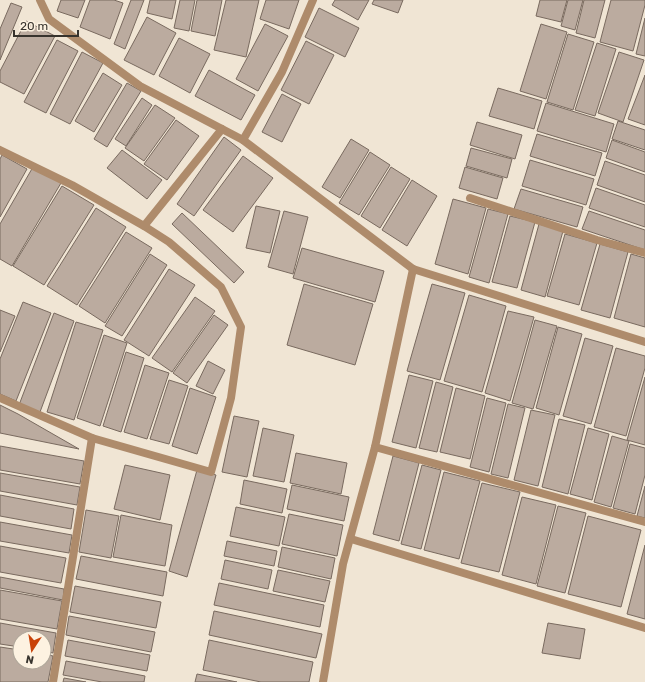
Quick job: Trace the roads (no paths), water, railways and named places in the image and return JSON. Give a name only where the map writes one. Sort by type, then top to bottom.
[{"type":"street","points":[[40,0],[49,19],[140,86],[243,140],[412,269],[645,342]]},
{"type":"street","points":[[243,140],[282,72],[313,0]]},
{"type":"street","points":[[144,226],[222,130]]},
{"type":"street","points":[[0,150],[72,185],[169,242],[221,287],[240,327],[231,398],[211,472],[92,438],[0,398]]},
{"type":"street","points":[[470,198],[597,240],[645,254]]},
{"type":"street","points":[[323,682],[343,564],[375,447],[412,269]]},
{"type":"street","points":[[53,682],[92,438]]},
{"type":"street","points":[[375,447],[645,522]]},
{"type":"street","points":[[351,539],[645,628]]}]
